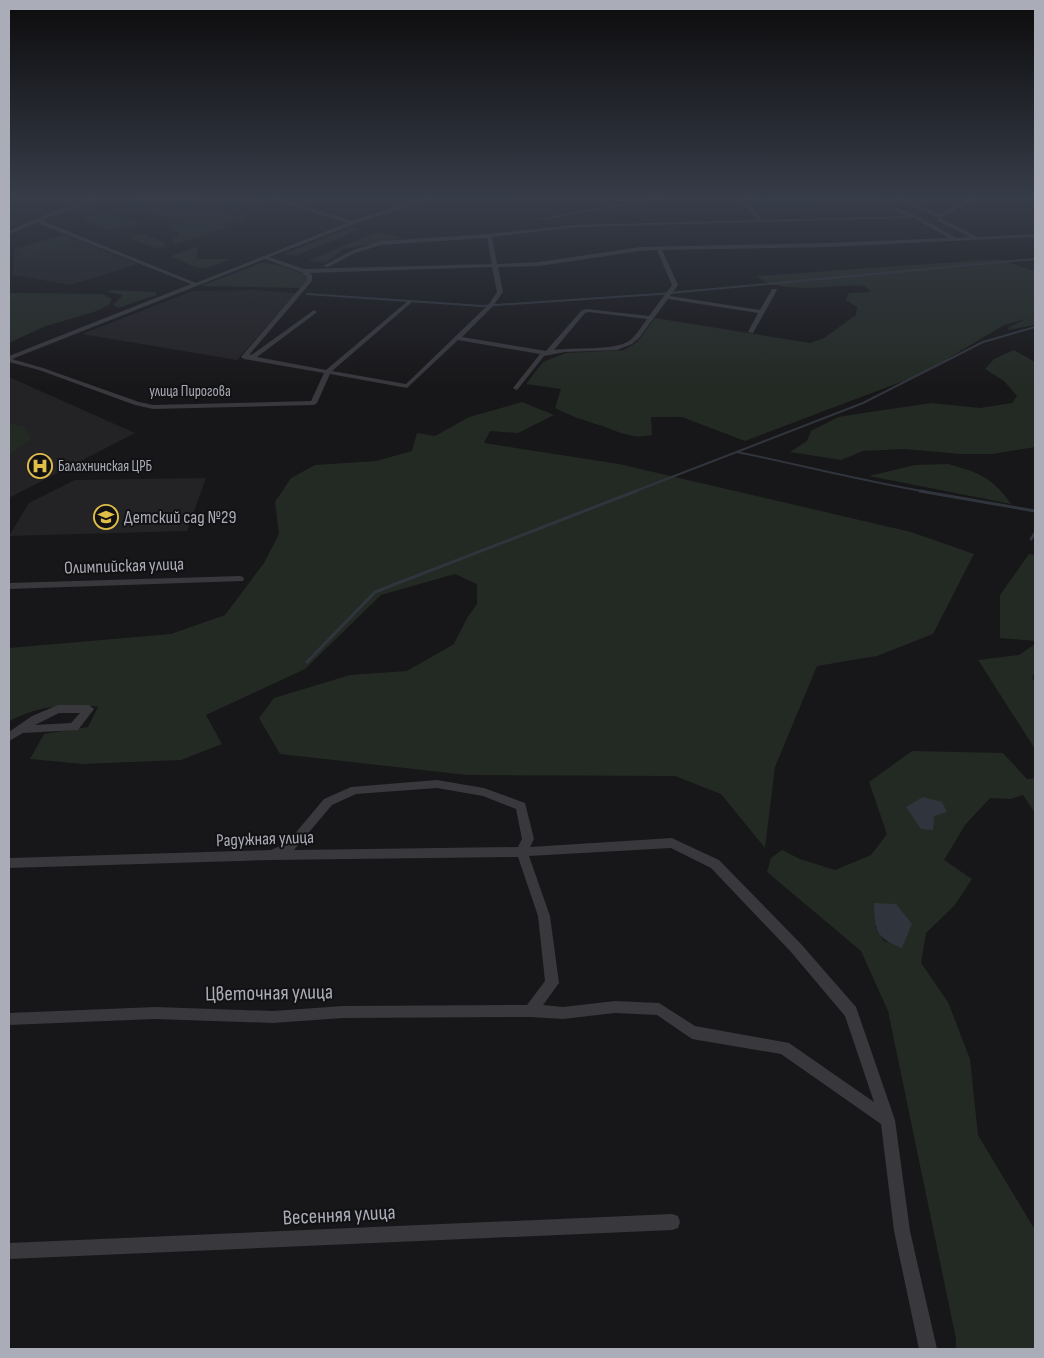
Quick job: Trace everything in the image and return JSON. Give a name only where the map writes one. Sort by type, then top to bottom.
[{"type":"street","points":[[138,261],[197,285]]},
{"type":"street","points":[[9,359],[257,261]]},
{"type":"street","points":[[276,261],[306,273],[349,269],[495,266],[556,261]]},
{"type":"street","points":[[326,266],[335,261]]},
{"type":"street","points":[[244,357],[407,386],[491,305],[500,292],[494,261]]},
{"type":"street","points":[[516,388],[542,355],[564,350],[617,348],[637,337],[675,285],[664,261]]},
{"type":"street","points":[[281,263],[349,269]]},
{"type":"street","points":[[244,357],[310,280],[306,273]]},
{"type":"street","points":[[751,332],[774,290]]},
{"type":"street","points":[[665,297],[761,312]]},
{"type":"street","points":[[328,371],[409,302]]},
{"type":"street","points":[[548,353],[583,312],[588,310],[650,318]]},
{"type":"street","points":[[244,357],[255,356],[314,312]]},
{"type":"street","points":[[458,338],[548,353]]},
{"type":"street","name":"улица Пирогова","points":[[9,359],[137,404],[153,407],[314,403],[328,371]]},
{"type":"street","name":"Олимпийская улица","points":[[9,586],[240,579]]},
{"type":"street","points":[[9,737],[36,719],[58,709],[88,709],[74,727],[22,729]]},
{"type":"street","points":[[272,855],[291,846],[328,802],[355,790],[437,784],[484,792],[521,806],[528,839],[522,852],[544,916],[552,983],[530,1011]]},
{"type":"street","name":"Радужная улица","points":[[9,863],[272,855],[522,852],[672,843],[715,864],[796,948],[851,1012],[888,1120],[902,1231],[928,1349]]},
{"type":"street","name":"Цветочная улица","points":[[9,1019],[156,1013],[273,1017],[343,1012],[530,1011],[564,1013],[615,1007],[659,1009],[692,1032],[784,1048],[888,1120]]},
{"type":"street","name":"Весенняя улица","points":[[9,1251],[672,1222]]},
{"type":"shaded area","points":[[14,261],[131,261],[138,264],[70,285],[13,275]]},
{"type":"shaded area","points":[[182,261],[224,261],[206,268]]},
{"type":"shaded area","points":[[964,261],[1005,261],[1035,271],[1035,316],[1032,317],[1035,317],[1035,325],[1008,330],[1009,327],[1026,319],[1004,325],[922,374],[745,441],[682,417],[651,417],[652,435],[638,436],[625,434],[577,418],[555,408],[561,389],[526,384],[543,362],[566,353],[624,350],[637,342],[655,318],[810,343],[824,338],[856,315],[857,307],[846,300],[849,293],[871,292],[865,286],[793,288],[767,282],[757,276]]},
{"type":"shaded area","points":[[261,263],[289,268],[305,275],[307,280],[300,288],[201,286]]},
{"type":"shaded area","points":[[111,290],[156,292],[156,295],[118,308],[113,305],[123,295],[107,292]]},
{"type":"shaded area","points":[[255,290],[296,293],[237,360],[82,334],[193,291]]},
{"type":"shaded area","points":[[9,293],[102,294],[112,299],[109,305],[94,312],[46,326],[9,343]]},
{"type":"shaded area","points":[[1014,350],[1035,362],[1035,447],[993,454],[961,454],[904,449],[863,451],[841,460],[790,452],[807,441],[811,431],[838,417],[932,403],[980,408],[1012,403],[1017,396],[1004,381],[985,369],[994,359]]},
{"type":"shaded area","name":"Балахнинская ЦРБ","points":[[9,377],[135,433],[9,498]]},
{"type":"shaded area","points":[[522,402],[554,415],[518,433],[490,431],[484,443],[619,464],[911,532],[974,554],[933,634],[877,656],[817,666],[775,767],[765,848],[721,794],[675,776],[467,775],[280,754],[259,718],[274,698],[350,675],[407,671],[454,644],[467,618],[477,604],[477,584],[455,574],[381,595],[305,669],[206,715],[222,744],[181,760],[83,764],[30,759],[44,734],[88,727],[98,707],[75,705],[52,707],[30,712],[9,721],[9,648],[171,634],[225,615],[264,563],[279,534],[275,502],[291,478],[315,465],[376,461],[412,451],[417,433],[435,436],[469,417]]},
{"type":"shaded area","points":[[9,423],[25,427],[31,439],[9,455]]},
{"type":"shaded area","points":[[948,464],[984,477],[998,488],[1011,504],[869,476],[915,465]]},
{"type":"shaded area","name":"Детский сад №29","points":[[206,478],[187,531],[9,536],[29,503],[75,480]]},
{"type":"shaded area","points":[[1029,554],[1035,555],[1035,641],[1000,638],[1000,595]]},
{"type":"shaded area","points":[[1035,644],[1035,670],[1032,679],[1035,680],[1035,749],[978,660],[1019,655]]},
{"type":"shaded area","points":[[912,751],[1003,753],[1027,779],[1035,778],[1035,813],[1023,795],[1011,799],[990,798],[965,825],[944,860],[972,879],[955,905],[926,933],[921,963],[948,1002],[970,1059],[978,1135],[1035,1230],[1035,1349],[956,1349],[956,1339],[888,1011],[861,951],[767,872],[771,858],[782,850],[800,859],[835,870],[871,855],[887,834],[869,782]],"holes":[[[912,924],[902,947],[884,941],[875,926]]]},
{"type":"shaded area","points":[[923,797],[942,802],[947,812],[934,816],[933,830],[921,829],[906,807]]},
{"type":"shaded area","points":[[874,903],[896,904],[912,924],[902,948],[886,941],[878,932]]},
{"type":"waterway","points":[[307,294],[482,306],[659,294],[1010,261]]},
{"type":"waterway","points":[[633,492],[863,403],[983,342],[1035,327]]},
{"type":"waterway","points":[[737,452],[927,492]]},
{"type":"waterway","points":[[307,662],[375,592],[636,491]]},
{"type":"waterway","points":[[920,491],[1035,511]]},
{"type":"waterway","points":[[1031,539],[1035,533]]},
{"type":"place","name":"Балахнинская ЦРБ","points":[[40,466]]},
{"type":"place","name":"Детский сад №29","points":[[106,517]]}]
